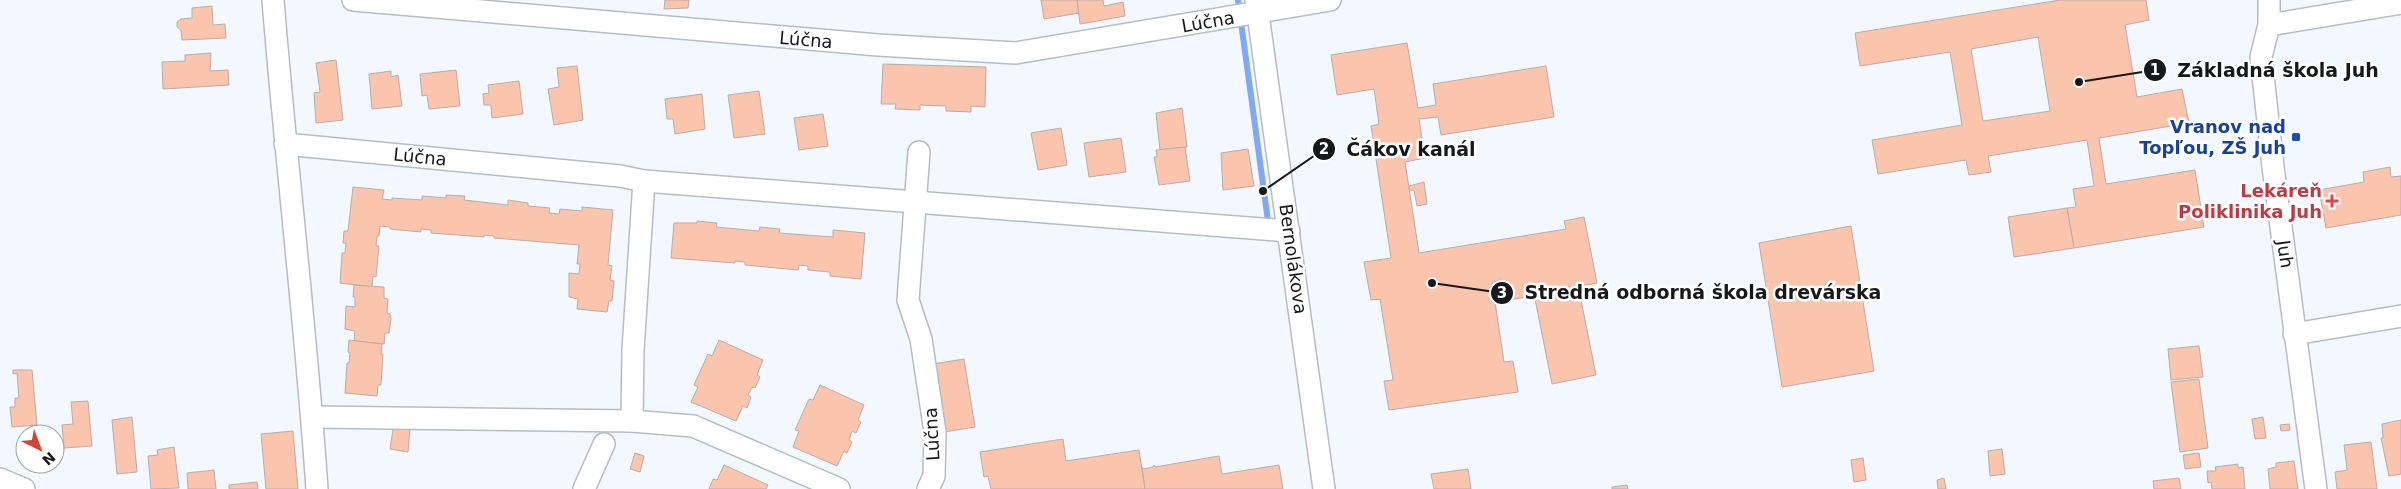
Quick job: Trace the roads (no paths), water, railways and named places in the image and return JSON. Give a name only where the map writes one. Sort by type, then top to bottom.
[{"type":"street","points":[[273,0],[317,489]]},
{"type":"street","name":"Lúčna","points":[[353,0],[868,45],[1016,53],[1257,7],[1330,0]]},
{"type":"street","name":"Juh","points":[[2269,0],[2269,25],[2261,58],[2294,334],[2316,489]]},
{"type":"street","points":[[2269,25],[2401,3]]},
{"type":"street","name":"Bernolákova","points":[[1257,7],[1324,489]]},
{"type":"street","name":"Lúčna","points":[[285,144],[620,176],[644,180],[1289,231]]},
{"type":"street","points":[[915,200],[919,152]]},
{"type":"street","points":[[632,421],[634,350],[644,180]]},
{"type":"street","name":"Lúčna","points":[[915,200],[908,300],[921,339],[935,432],[934,476],[928,489]]},
{"type":"street","points":[[2294,334],[2401,316]]},
{"type":"street","points":[[312,418],[632,421],[693,426],[840,489]]},
{"type":"street","points":[[584,489],[604,444]]},
{"type":"street","points":[[0,479],[24,489]]},
{"type":"waterway","points":[[1238,0],[1268,221]]},
{"type":"place","name":"Základná škola Juh","points":[[2079,82]]},
{"type":"place","name":"Vranov nad Topľou, ZŠ Juh","points":[[2296,137]]},
{"type":"place","name":"Čákov kanál","points":[[1263,191]]},
{"type":"place","name":"Lekáreň Poliklinika Juh","points":[[2332,201]]},
{"type":"place","name":"Stredná odborná škola drevárska","points":[[1432,283]]}]
